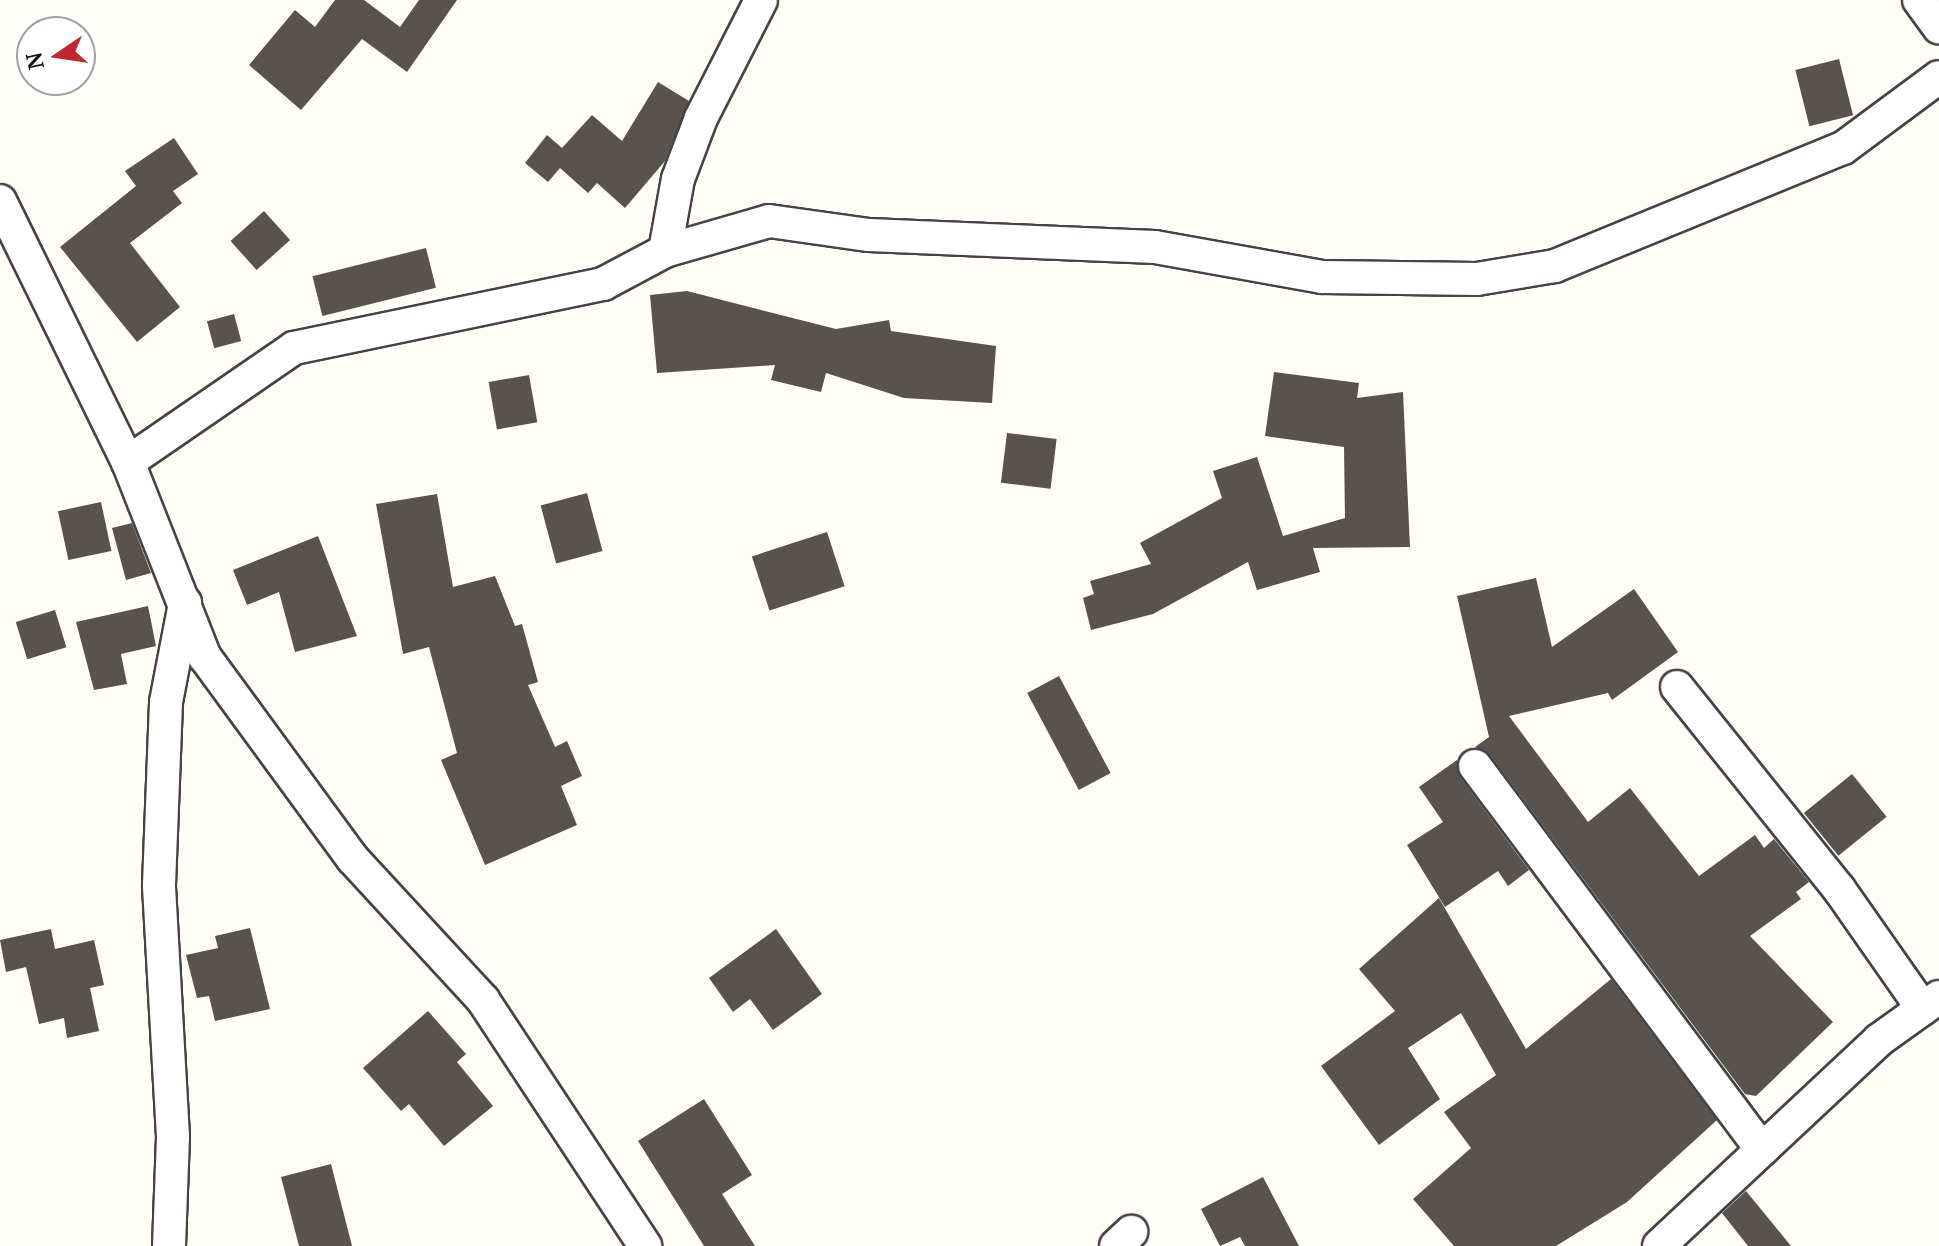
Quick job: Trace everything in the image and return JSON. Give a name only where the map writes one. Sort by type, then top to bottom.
[{"type":"street","points":[[665,251],[678,179],[701,118],[761,0]]},
{"type":"street","points":[[1919,0],[1939,28]]},
{"type":"street","points":[[128,462],[294,348],[603,284],[665,251],[769,221],[869,235],[1155,247],[1322,277],[1477,279],[1555,266],[1829,154],[1939,77]]},
{"type":"street","points":[[0,201],[128,462],[186,600],[205,657],[241,714],[353,859],[483,1000],[644,1245]]},
{"type":"street","points":[[169,1246],[173,1137],[160,870],[166,702],[186,600]]},
{"type":"street","points":[[1676,1240],[1762,1149],[1931,1003],[1677,687]]},
{"type":"street","points":[[1475,766],[1762,1149]]},
{"type":"building","points":[[335,0],[364,0],[400,27],[419,0],[457,0],[407,72],[362,39],[301,110],[249,65],[295,10],[315,27]]},
{"type":"building","points":[[1839,59],[1853,115],[1809,126],[1795,70]]},
{"type":"building","points":[[658,82],[689,101],[665,161],[625,208],[597,183],[588,193],[560,168],[548,182],[525,163],[547,135],[562,148],[592,115],[622,141]]},
{"type":"building","points":[[174,138],[198,174],[173,191],[182,203],[130,243],[180,307],[137,342],[60,247],[136,186],[125,171]]},
{"type":"building","points":[[264,211],[290,240],[257,270],[231,241]]},
{"type":"building","points":[[426,248],[436,288],[322,316],[312,276]]},
{"type":"building","points":[[687,291],[836,329],[889,320],[891,331],[996,346],[992,403],[904,398],[826,373],[821,392],[771,380],[775,365],[657,373],[650,295]]},
{"type":"building","points":[[234,314],[241,341],[214,348],[207,321]]},
{"type":"building","points":[[1274,372],[1359,383],[1357,398],[1403,392],[1410,547],[1313,548],[1320,572],[1257,590],[1248,562],[1153,614],[1091,630],[1083,598],[1094,594],[1090,581],[1151,564],[1140,543],[1222,498],[1213,471],[1257,457],[1283,536],[1345,518],[1344,447],[1265,436]]},
{"type":"building","points":[[529,375],[537,422],[497,429],[489,382]]},
{"type":"building","points":[[1007,433],[1057,439],[1051,489],[1001,483]]},
{"type":"building","points":[[587,493],[603,551],[556,563],[541,505]]},
{"type":"building","points":[[437,494],[453,587],[495,576],[515,626],[522,624],[538,682],[528,685],[555,747],[567,741],[582,776],[561,786],[577,825],[485,865],[441,760],[457,753],[429,647],[403,654],[376,504]]},
{"type":"building","points":[[101,502],[111,551],[68,560],[58,511]]},
{"type":"building","points":[[132,523],[151,573],[126,580],[112,528]]},
{"type":"building","points":[[827,532],[845,586],[769,611],[752,556]]},
{"type":"building","points":[[318,536],[357,636],[295,652],[279,592],[247,605],[233,570]]},
{"type":"building","points":[[1536,578],[1552,647],[1634,589],[1678,652],[1612,700],[1608,693],[1509,716],[1588,822],[1630,788],[1699,876],[1755,835],[1764,848],[1774,839],[1809,882],[1796,892],[1801,899],[1750,936],[1833,1022],[1756,1096],[1745,1094],[1490,755],[1475,747],[1489,737],[1457,596]]},
{"type":"building","points":[[148,606],[156,646],[121,654],[127,684],[94,690],[76,622]]},
{"type":"building","points":[[55,610],[66,647],[27,659],[16,622]]},
{"type":"building","points":[[1059,676],[1111,773],[1079,790],[1027,693]]},
{"type":"building","points":[[1457,760],[1460,777],[1529,870],[1508,886],[1498,871],[1445,907],[1407,845],[1443,822],[1419,787]]},
{"type":"building","points":[[1852,774],[1887,817],[1838,856],[1804,813]]},
{"type":"building","points":[[1439,898],[1526,1049],[1611,979],[1717,1120],[1627,1202],[1556,1246],[1454,1246],[1413,1199],[1471,1148],[1444,1112],[1496,1075],[1461,1013],[1408,1048],[1440,1099],[1379,1145],[1321,1066],[1395,1011],[1359,969]]},
{"type":"building","points":[[250,928],[270,1009],[215,1021],[209,996],[197,998],[186,955],[218,948],[215,936]]},
{"type":"building","points":[[51,929],[55,949],[94,940],[104,985],[90,988],[99,1031],[67,1038],[64,1018],[39,1024],[26,967],[6,972],[0,940]]},
{"type":"building","points":[[776,929],[822,994],[773,1030],[750,999],[733,1012],[709,978]]},
{"type":"building","points":[[428,1011],[466,1054],[457,1062],[493,1106],[444,1146],[409,1104],[401,1111],[363,1068]]},
{"type":"building","points":[[704,1099],[752,1175],[722,1194],[755,1246],[704,1246],[638,1141]]},
{"type":"building","points":[[331,1164],[352,1246],[299,1246],[281,1177]]},
{"type":"building","points":[[1263,1177],[1299,1246],[1245,1246],[1240,1237],[1220,1246],[1201,1209]]},
{"type":"building","points":[[1746,1191],[1791,1246],[1748,1246],[1722,1213]]}]
